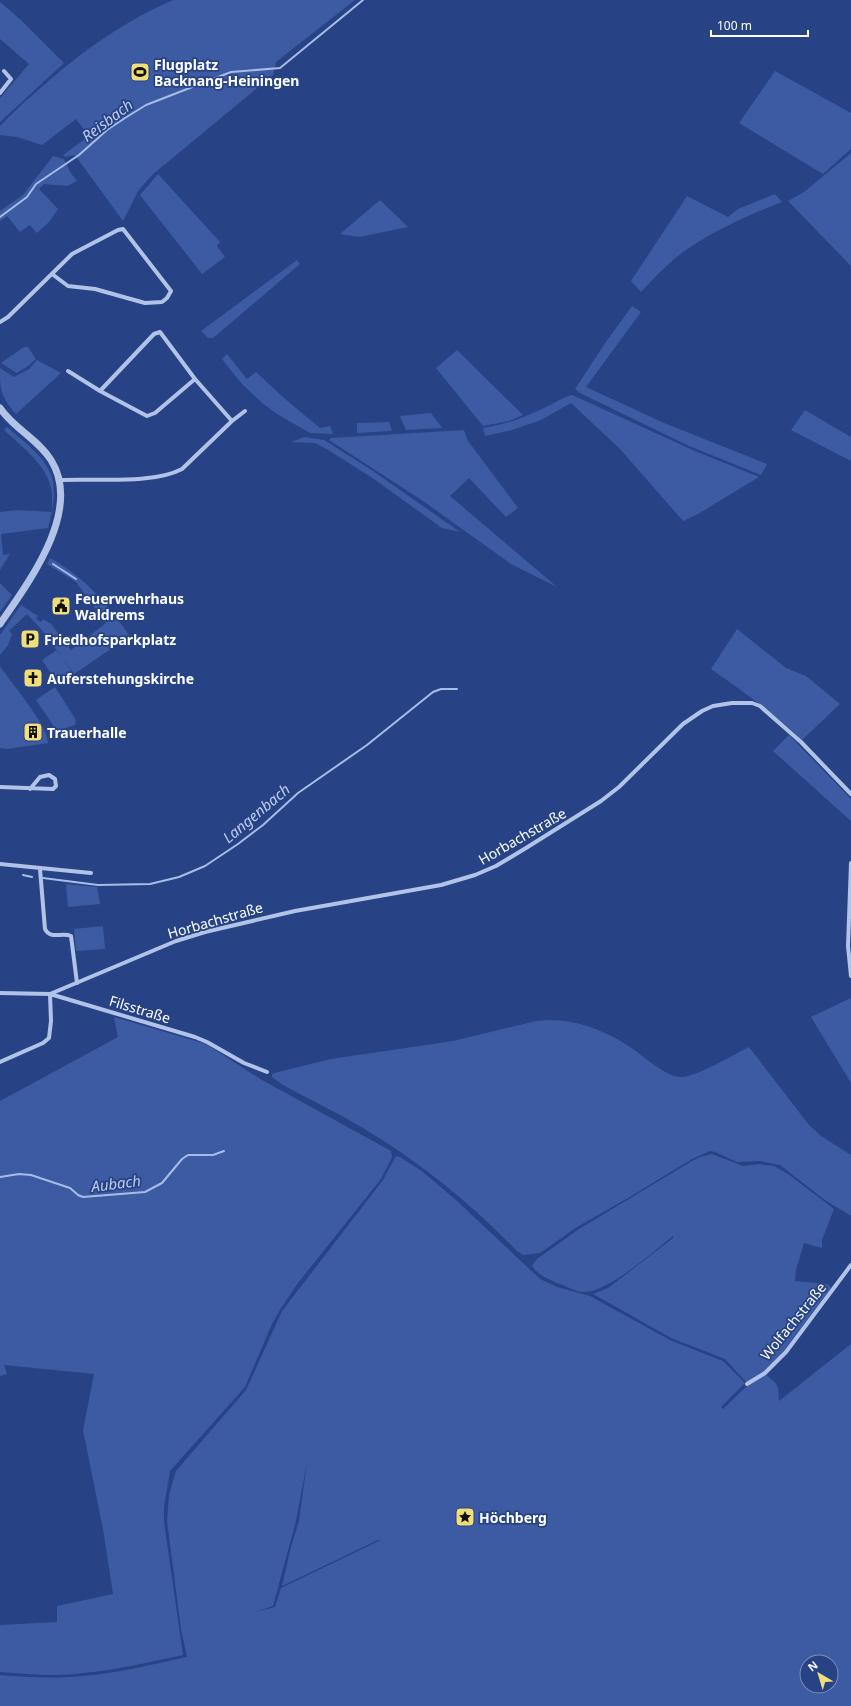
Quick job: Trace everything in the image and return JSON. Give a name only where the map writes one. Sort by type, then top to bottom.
[{"type":"street","points":[[0,93],[11,79],[4,71]]},
{"type":"street","points":[[0,322],[8,317],[72,254],[118,230],[123,229],[171,290],[167,298],[162,302],[145,303],[94,289],[68,286],[52,274]]},
{"type":"street","points":[[100,391],[154,334],[160,332],[195,378],[232,421]]},
{"type":"street","points":[[68,371],[100,391],[147,416],[155,413],[195,378]]},
{"type":"street","points":[[0,408],[13,423],[46,452],[56,469],[60,480],[59,510],[46,550],[30,579],[0,624]]},
{"type":"street","points":[[60,480],[158,477],[174,473],[182,469],[232,421],[245,411]]},
{"type":"street","name":"Horbachstraße","points":[[50,994],[176,941],[205,932],[287,913],[441,885],[486,871],[602,801],[619,787],[683,724],[702,711],[713,706],[752,703],[760,706],[801,742],[851,794]]},
{"type":"street","points":[[0,787],[30,789],[53,789],[56,786],[55,779],[48,775],[40,777],[30,789]]},
{"type":"street","points":[[851,863],[848,946],[851,976]]},
{"type":"street","points":[[0,864],[91,873]]},
{"type":"street","points":[[40,868],[46,933],[51,935],[65,934],[71,936],[77,983]]},
{"type":"street","name":"Filsstraße","points":[[0,993],[50,994],[195,1037],[207,1042],[244,1063],[267,1072]]},
{"type":"street","points":[[0,1062],[43,1043],[49,1038],[52,1021],[50,994]]},
{"type":"street","name":"Wolfachstraße","points":[[747,1384],[765,1373],[786,1352],[851,1265]]},
{"type":"shaded area","name":"Flugplatz Backnang-Heiningen","points":[[173,0],[355,0],[276,62],[273,75],[152,175],[138,191],[123,221],[75,155],[65,157],[63,155],[89,136],[76,119],[42,145],[17,137],[0,135],[0,126],[45,84],[90,48],[122,26]]},
{"type":"shaded area","points":[[0,2],[21,20],[64,63],[0,122],[0,98],[29,64],[0,39]]},
{"type":"shaded area","points":[[775,71],[851,113],[851,149],[823,174],[739,123]]},
{"type":"shaded area","points":[[851,153],[851,266],[788,201],[804,192]]},
{"type":"shaded area","points":[[53,156],[64,159],[70,172],[77,181],[67,186],[44,184],[39,189],[58,209],[49,222],[37,233],[30,225],[20,232],[7,216],[0,221],[0,211],[23,195]]},
{"type":"shaded area","points":[[158,174],[220,242],[217,246],[225,257],[202,274],[140,195]]},
{"type":"shaded area","points":[[775,194],[782,202],[732,223],[686,250],[657,275],[641,292],[631,281],[687,196],[728,217],[738,209]]},
{"type":"shaded area","points":[[380,200],[408,227],[359,237],[340,234]]},
{"type":"shaded area","points":[[297,260],[300,264],[213,338],[208,338],[201,331]]},
{"type":"shaded area","points":[[632,306],[641,312],[586,387],[664,423],[767,464],[761,475],[689,446],[580,393],[575,389]]},
{"type":"shaded area","points":[[24,347],[28,347],[36,359],[28,366],[17,373],[1,363]]},
{"type":"shaded area","points":[[457,350],[523,415],[509,421],[483,426],[436,368]]},
{"type":"shaded area","points":[[227,354],[247,379],[256,372],[320,428],[330,426],[333,434],[310,433],[277,414],[261,402],[242,384],[222,359]]},
{"type":"shaded area","points":[[37,360],[61,373],[16,414],[7,403],[2,393],[0,368],[14,377],[29,369]]},
{"type":"shaded area","points":[[572,395],[695,451],[759,477],[698,514],[683,521],[620,449],[571,403],[541,420],[512,430],[485,436],[483,428],[500,425],[523,417]]},
{"type":"shaded area","points":[[805,410],[851,437],[851,461],[791,430]]},
{"type":"shaded area","points":[[431,413],[442,428],[406,430],[400,416]]},
{"type":"shaded area","points":[[389,422],[392,431],[357,433],[357,423]]},
{"type":"shaded area","points":[[7,427],[33,449],[48,469],[53,480],[54,493],[52,511],[52,493],[46,474],[34,458],[4,430]]},
{"type":"shaded area","points":[[464,430],[468,441],[518,508],[506,517],[469,478],[450,496],[557,587],[511,564],[423,501],[329,440],[331,438]]},
{"type":"shaded area","points":[[304,437],[324,440],[373,471],[460,532],[442,528],[371,477],[325,448],[315,443],[291,442]]},
{"type":"shaded area","points":[[17,510],[52,512],[48,528],[1,534],[3,555],[10,554],[0,570],[0,512]]},
{"type":"shaded area","points":[[50,558],[85,583],[104,602],[130,636],[74,674],[41,629],[27,614],[9,631],[12,634],[8,645],[0,655],[0,635],[21,605],[38,616],[36,619],[41,622],[43,619],[51,624],[71,650],[106,623],[76,582],[47,564]]},
{"type":"shaded area","points":[[0,583],[12,595],[0,612]]},
{"type":"shaded area","points":[[737,629],[786,668],[806,676],[840,704],[802,740],[758,703],[711,669]]},
{"type":"shaded area","points":[[57,650],[73,674],[58,684],[42,660]]},
{"type":"shaded area","points":[[0,666],[36,715],[46,735],[48,743],[7,749],[0,748]]},
{"type":"shaded area","points":[[55,687],[76,720],[75,725],[57,731],[36,700]]},
{"type":"shaded area","points":[[789,735],[851,799],[851,821],[773,751]]},
{"type":"shaded area","points":[[66,884],[97,887],[100,904],[68,907]]},
{"type":"shaded area","points":[[103,926],[105,949],[76,951],[74,929]]},
{"type":"shaded area","points":[[851,998],[851,1083],[811,1017]]},
{"type":"shaded area","points":[[114,1017],[206,1044],[262,1080],[391,1151],[392,1157],[381,1179],[298,1283],[281,1308],[272,1324],[245,1387],[170,1471],[164,1507],[164,1522],[183,1655],[96,1672],[42,1675],[0,1672],[0,1625],[57,1622],[57,1606],[113,1594],[103,1529],[83,1430],[94,1374],[4,1365],[7,1374],[0,1376],[0,1101],[118,1037]]},
{"type":"shaded area","points":[[549,1020],[581,1024],[601,1031],[621,1041],[669,1074],[682,1077],[716,1065],[749,1047],[809,1125],[821,1136],[851,1155],[851,1216],[825,1200],[780,1165],[760,1161],[737,1162],[710,1151],[692,1159],[577,1227],[540,1253],[523,1255],[517,1251],[484,1218],[448,1188],[391,1145],[360,1126],[283,1085],[272,1077],[272,1074],[278,1072],[331,1059],[453,1041],[536,1021]]},
{"type":"shaded area","points":[[712,1154],[743,1166],[759,1164],[774,1166],[788,1174],[834,1209],[822,1240],[822,1248],[804,1243],[796,1270],[795,1281],[828,1284],[831,1288],[784,1351],[764,1373],[747,1383],[725,1359],[671,1338],[593,1294],[608,1288],[673,1238],[673,1236],[617,1279],[593,1291],[580,1292],[552,1281],[544,1277],[532,1266],[537,1259],[579,1229],[692,1161]]},
{"type":"shaded area","points":[[396,1156],[423,1172],[457,1201],[540,1279],[557,1287],[590,1296],[670,1340],[723,1361],[745,1383],[721,1407],[723,1409],[748,1385],[765,1374],[777,1385],[779,1401],[851,1344],[851,1706],[0,1706],[0,1675],[50,1678],[93,1675],[187,1657],[181,1629],[167,1521],[169,1495],[176,1471],[246,1390],[282,1311],[383,1180]],"holes":[[[307,1462],[299,1521],[282,1586],[378,1540],[381,1540],[281,1588],[275,1607],[255,1612],[273,1606],[296,1521]]]},
{"type":"waterway","name":"Reisbach","points":[[0,217],[27,197],[36,184],[79,155],[107,130],[146,105],[231,72],[280,68],[363,0]]},
{"type":"waterway","points":[[53,564],[76,579]]},
{"type":"waterway","name":"Langenbach","points":[[43,878],[98,885],[150,884],[179,877],[205,866],[263,825],[298,793],[367,745],[433,692],[441,689],[457,689]]},
{"type":"waterway","name":"Langenbach","points":[[23,875],[32,877]]},
{"type":"waterway","name":"Aubach","points":[[0,1177],[19,1174],[31,1175],[70,1188],[78,1195],[83,1197],[145,1192],[162,1183],[182,1159],[188,1155],[213,1155],[224,1151]]},
{"type":"place","name":"Flugplatz Backnang-Heiningen","points":[[140,72]]},
{"type":"place","name":"Feuerwehrhaus Waldrems","points":[[61,606]]},
{"type":"place","name":"Friedhofsparkplatz","points":[[30,639]]},
{"type":"place","name":"Auferstehungskirche","points":[[33,678]]},
{"type":"place","name":"Trauerhalle","points":[[33,732]]},
{"type":"place","name":"Höchberg","points":[[465,1517]]}]
